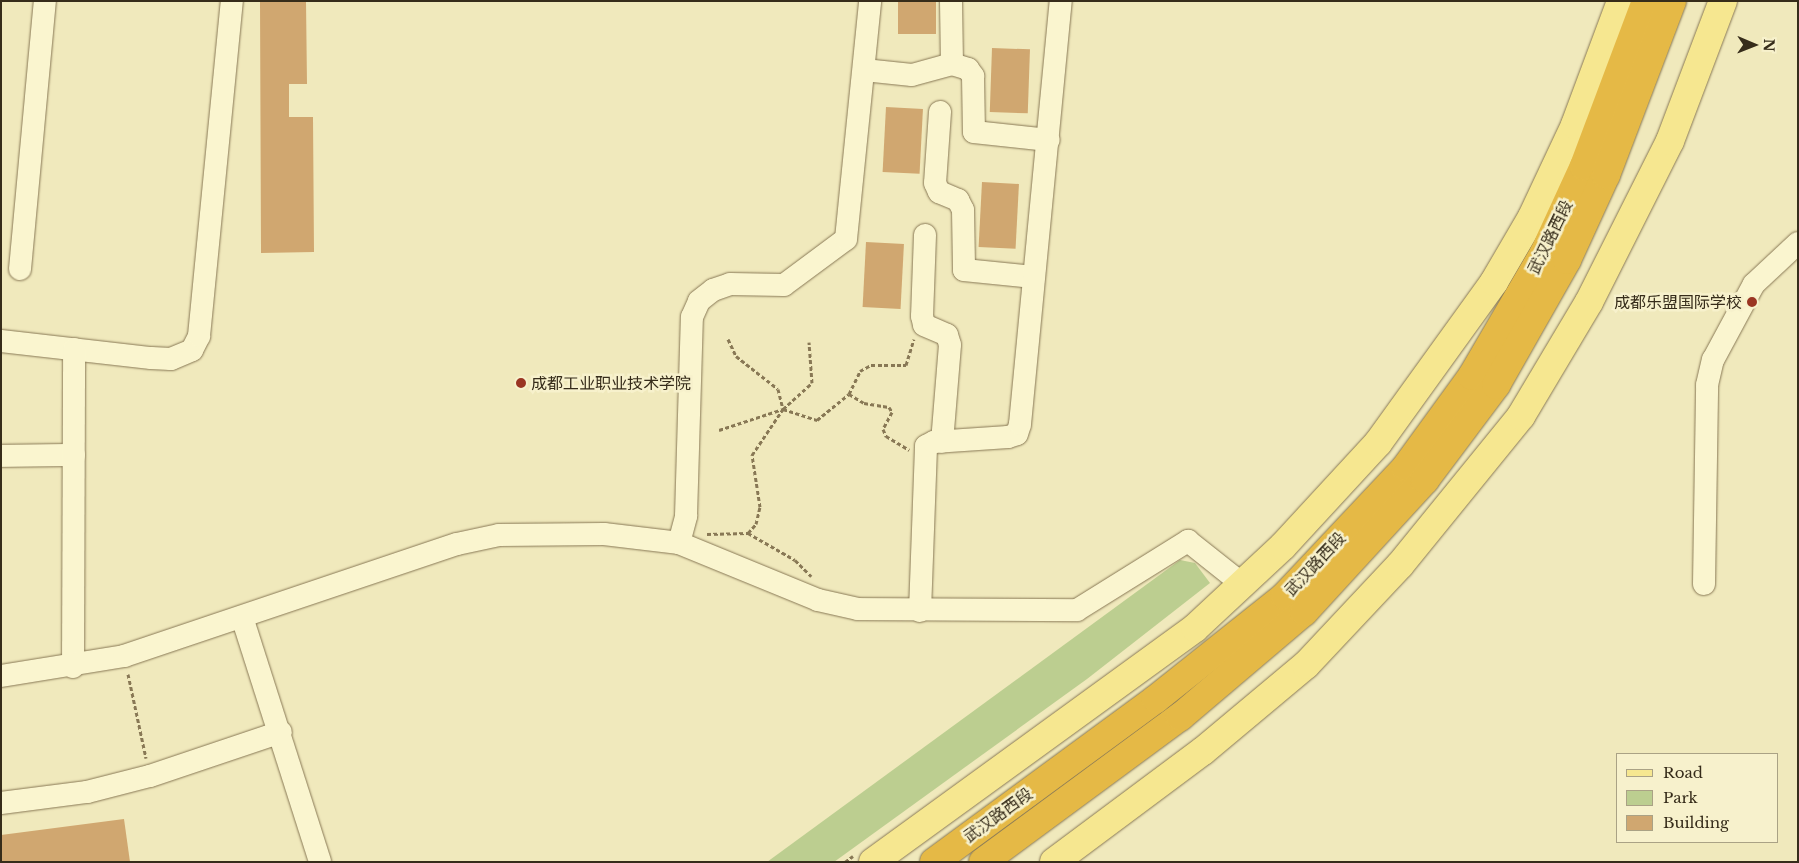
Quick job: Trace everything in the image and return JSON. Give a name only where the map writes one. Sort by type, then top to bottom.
[{"type":"highway","points":[[1595,171],[1646,1]]},
{"type":"highway","points":[[1595,171],[1672,1]]},
{"type":"highway","name":"武汉路西段","points":[[934,862],[1156,699],[1277,602],[1345,532],[1406,467],[1472,376],[1544,253],[1595,171]]},
{"type":"highway","name":"武汉路西段","points":[[983,862],[1180,718],[1304,612],[1425,480],[1496,386],[1567,260],[1595,171]]},
{"type":"main road","points":[[867,856],[1195,628],[1242,584],[1378,443],[1494,282],[1532,217],[1575,125],[1621,1]]},
{"type":"main road","points":[[1054,862],[1203,751],[1306,665],[1400,565],[1521,416],[1589,302],[1670,141],[1723,1]]},
{"type":"lane","points":[[20,269],[45,1]]},
{"type":"lane","points":[[1,341],[171,359],[192,350],[199,336],[232,1]]},
{"type":"lane","points":[[679,543],[686,516],[692,317],[699,301],[713,290],[730,284],[784,285],[846,239],[870,1]]},
{"type":"lane","points":[[951,1],[952,64]]},
{"type":"lane","points":[[920,611],[923,454],[926,446],[942,442],[1017,434],[1062,1]]},
{"type":"lane","points":[[864,70],[912,75],[952,64],[968,69],[973,76],[974,132],[1049,140]]},
{"type":"lane","points":[[940,112],[935,183],[939,192],[958,200],[963,210],[964,270],[1034,277]]},
{"type":"lane","points":[[925,236],[924,325],[947,335],[950,345],[942,442]]},
{"type":"lane","points":[[1704,584],[1707,386],[1713,360],[1754,284],[1798,243]]},
{"type":"lane","points":[[73,667],[74,349]]},
{"type":"lane","points":[[1,456],[74,454]]},
{"type":"lane","points":[[1,676],[73,667],[124,656],[457,544],[499,535],[604,534],[679,543],[818,600],[858,609],[920,611],[1077,610],[1188,541],[1242,584]]},
{"type":"lane","points":[[242,617],[281,732],[320,862]]},
{"type":"lane","points":[[1,803],[87,792],[150,776],[281,732]]},
{"type":"path","points":[[719,430],[783,409],[817,420],[849,394],[860,371],[871,365],[906,365],[916,333],[924,325]]},
{"type":"path","points":[[728,339],[736,356],[778,389],[783,409]]},
{"type":"path","points":[[748,534],[760,506],[752,455],[783,409],[812,383],[809,342]]},
{"type":"path","points":[[849,394],[864,404],[889,407],[892,412],[883,429],[886,436],[900,447],[923,454]]},
{"type":"path","points":[[679,543],[700,534],[748,534],[795,560],[812,578],[818,600]]},
{"type":"path","points":[[124,656],[150,776]]},
{"type":"path","points":[[845,862],[867,856]]},
{"type":"green space","points":[[1180,560],[1195,563],[1210,583],[1087,679],[834,862],[767,862]]},
{"type":"building","points":[[260,1],[306,1],[307,84],[289,84],[289,117],[313,117],[314,252],[261,253]]},
{"type":"building","points":[[898,1],[936,1],[936,34],[898,34]]},
{"type":"building","points":[[992,48],[1030,49],[1028,113],[990,112]]},
{"type":"building","points":[[886,107],[923,109],[920,174],[883,172]]},
{"type":"building","points":[[982,182],[1019,184],[1016,249],[979,247]]},
{"type":"building","points":[[866,242],[904,244],[901,309],[863,307]]},
{"type":"building","points":[[124,819],[130,862],[1,862],[1,835]]},
{"type":"place","name":"成都乐盟国际学校","points":[[1752,302]]},
{"type":"place","name":"成都工业职业技术学院","points":[[521,383]]}]
